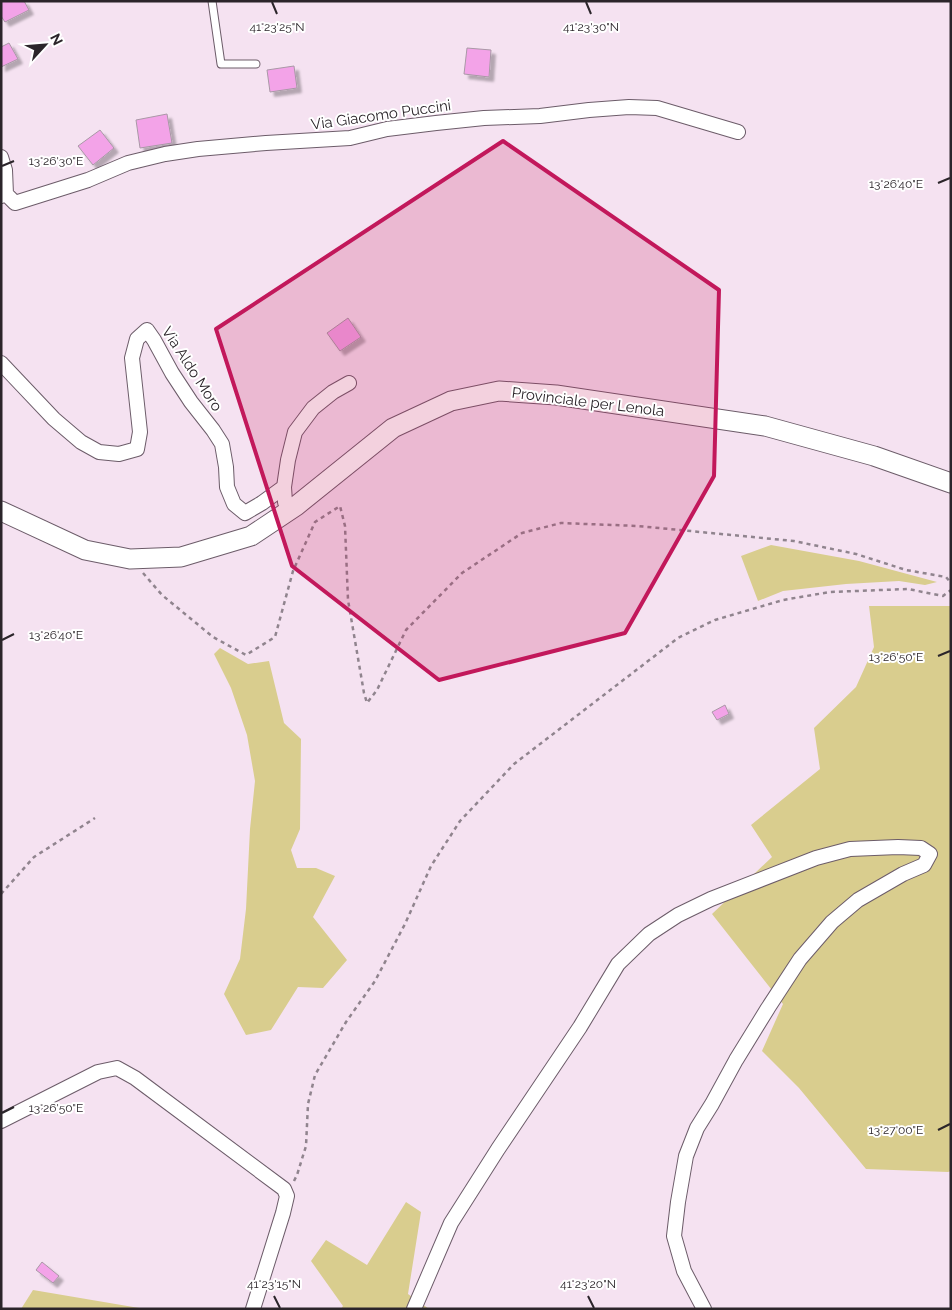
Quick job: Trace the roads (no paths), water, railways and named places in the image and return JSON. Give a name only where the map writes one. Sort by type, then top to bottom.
[{"type":"main road","name":"Provinciale per Lenola","points":[[1,511],[85,550],[130,559],[181,557],[250,536],[296,506],[393,428],[451,401],[498,391],[556,395],[765,426],[874,456],[951,483]]},
{"type":"street","name":"Via Giacomo Puccini","points":[[3,195],[15,203],[88,180],[128,163],[165,154],[198,149],[350,138],[386,129],[484,118],[540,116],[628,107],[657,108],[738,132]]},
{"type":"street","points":[[1,158],[5,170],[3,195]]},
{"type":"street","name":"Via Aldo Moro","points":[[1,363],[54,419],[81,442],[99,452],[119,454],[137,449],[140,432],[132,358],[137,339],[147,330],[191,402],[222,444],[226,467],[226,487],[234,504],[245,513],[284,487]]},
{"type":"street","points":[[296,506],[285,502],[284,487],[295,432],[313,408],[333,392],[349,383]]},
{"type":"street","points":[[414,1309],[451,1223],[466,1198],[580,1026],[618,964],[649,934],[678,915],[816,858],[850,849],[898,846],[922,848],[930,854],[924,865],[903,874],[858,900],[832,922],[800,959],[736,1060],[697,1128],[686,1156],[674,1236],[684,1271],[704,1309]]},
{"type":"street","points":[[1,1121],[98,1072],[117,1068],[135,1078],[284,1188],[287,1196],[284,1214],[253,1309]]},
{"type":"lane","points":[[212,1],[221,64],[256,64]]}]
